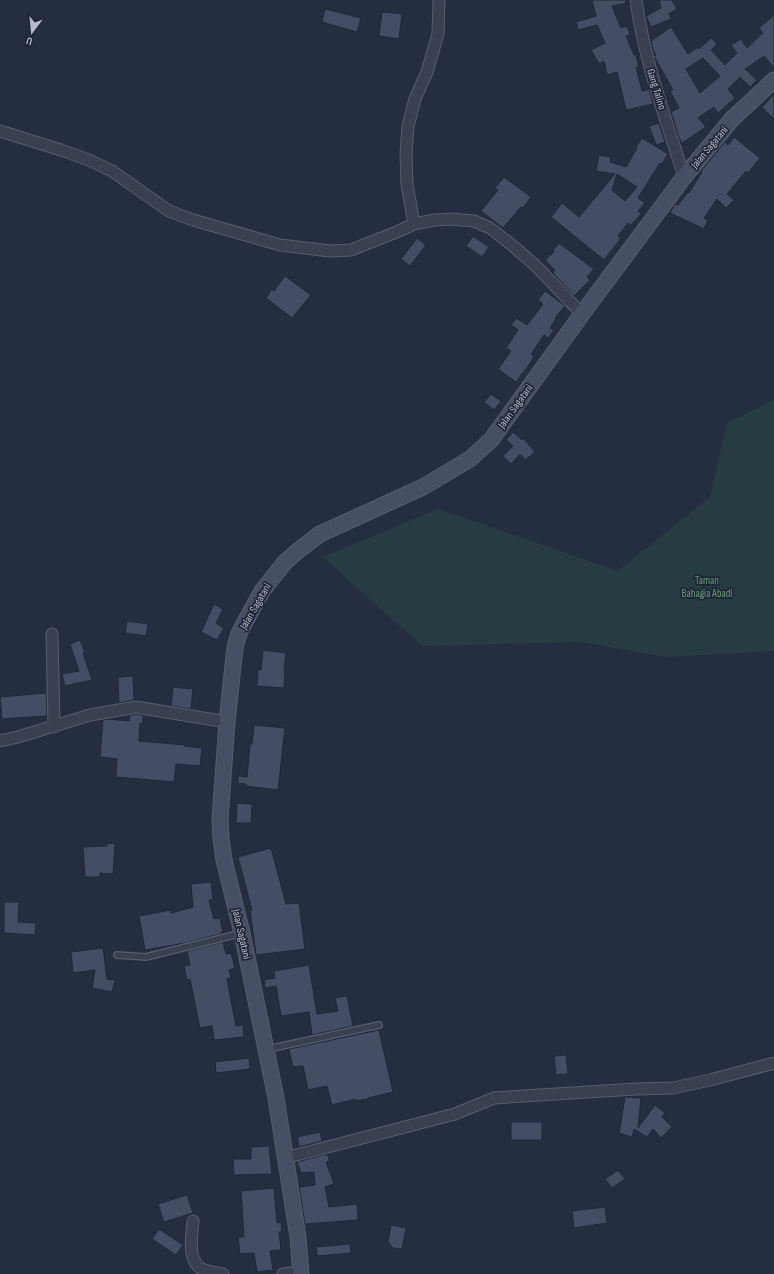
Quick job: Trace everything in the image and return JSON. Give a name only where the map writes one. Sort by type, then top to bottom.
[{"type":"street","points":[[414,224],[407,184],[406,153],[408,126],[415,100],[427,72],[438,34],[439,0]]},
{"type":"street","name":"Gang Talino","points":[[636,0],[639,23],[652,73],[684,177]]},
{"type":"street","name":"Jalan Sagatani","points":[[301,1273],[298,1237],[276,1098],[242,933],[224,860],[221,838],[220,819],[227,722],[234,656],[240,631],[262,591],[273,576],[290,558],[320,534],[423,487],[470,459],[491,440],[684,177],[732,119],[774,80]]},
{"type":"street","points":[[0,131],[61,150],[112,171],[169,211],[193,220],[280,245],[330,251],[351,250],[414,224],[451,219],[474,221],[490,228],[536,266],[582,314]]},
{"type":"street","points":[[52,634],[54,727]]},
{"type":"street","points":[[0,742],[90,715],[136,707],[227,722]]},
{"type":"street","points":[[285,1158],[455,1114],[494,1098],[673,1088],[774,1063]]},
{"type":"street","points":[[193,1221],[191,1252],[195,1261],[203,1270],[222,1274]]},
{"type":"street","points":[[283,1274],[301,1273]]},
{"type":"lane","points":[[117,955],[146,957],[242,933]]},
{"type":"lane","points":[[265,1049],[379,1025]]},
{"type":"green space","name":"Taman Bahagia Abadi","points":[[774,400],[774,651],[666,657],[581,642],[422,646],[323,557],[438,509],[618,571],[710,497],[727,423]]},
{"type":"building","points":[[592,0],[626,0],[626,3],[612,6],[621,28],[627,26],[630,35],[626,36],[634,55],[636,55],[639,67],[636,67],[642,91],[649,89],[653,104],[626,110],[617,72],[607,75],[604,61],[599,64],[591,50],[605,43],[597,25],[578,30],[576,22],[596,16]]},
{"type":"building","points":[[659,0],[672,0],[677,9],[669,14],[671,19],[651,27],[646,16],[661,8]]},
{"type":"building","points":[[325,9],[361,18],[357,32],[322,22]]},
{"type":"building","points":[[382,12],[402,14],[399,39],[379,36]]},
{"type":"building","points":[[774,15],[774,68],[764,56],[745,69],[757,80],[750,87],[740,77],[728,89],[735,98],[718,113],[714,107],[698,118],[706,127],[682,143],[671,112],[679,108],[670,91],[673,90],[654,56],[656,55],[651,41],[671,27],[688,54],[698,47],[699,49],[711,38],[717,44],[711,50],[725,65],[737,53],[731,45],[741,39],[747,48],[763,33],[759,28]],"holes":[[[703,58],[720,76],[700,93],[686,69]]]},
{"type":"building","points":[[774,94],[774,119],[762,107]]},
{"type":"building","points":[[659,123],[665,142],[656,145],[649,126]]},
{"type":"building","points":[[734,137],[760,158],[748,173],[746,171],[727,194],[734,200],[726,208],[717,199],[704,218],[708,220],[704,229],[670,213],[675,204],[678,205],[688,192],[689,193],[702,172],[701,171],[725,142],[728,145]]},
{"type":"building","points":[[642,138],[668,154],[662,164],[660,163],[638,198],[645,203],[638,211],[641,214],[631,225],[628,223],[618,236],[621,238],[604,260],[551,217],[562,203],[579,217],[615,174],[596,171],[599,155],[611,157],[610,162],[626,167],[637,148],[636,147]],"holes":[[[617,174],[637,187],[625,201],[612,190]]]},
{"type":"building","points":[[504,177],[531,197],[523,208],[521,207],[503,228],[481,211],[498,190],[495,188]]},
{"type":"building","points":[[473,236],[489,247],[482,257],[466,246]]},
{"type":"building","points":[[417,238],[426,245],[410,266],[401,259]]},
{"type":"building","points":[[559,243],[594,269],[587,277],[590,280],[574,296],[553,273],[555,270],[545,260],[554,252],[553,251]]},
{"type":"building","points":[[285,276],[311,295],[292,318],[266,298],[272,289],[274,291]]},
{"type":"building","points":[[545,291],[565,306],[555,318],[556,319],[550,328],[554,330],[548,338],[544,335],[531,354],[534,356],[531,362],[516,382],[498,369],[511,351],[506,348],[518,330],[511,325],[516,318],[527,325],[543,304],[538,300]]},
{"type":"building","points":[[491,394],[501,401],[494,410],[484,402]]},
{"type":"building","points":[[513,432],[522,440],[523,438],[535,452],[525,460],[520,454],[511,464],[503,456],[513,446],[506,440]]},
{"type":"building","points":[[214,604],[223,609],[216,623],[224,628],[217,640],[201,632]]},
{"type":"building","points":[[127,621],[148,624],[146,636],[125,633]]},
{"type":"building","points":[[80,640],[85,652],[83,653],[92,680],[65,686],[62,674],[79,671],[70,644]]},
{"type":"building","points":[[263,650],[286,653],[284,688],[257,686],[258,669],[261,670]]},
{"type":"building","points":[[133,676],[134,700],[119,703],[118,677]]},
{"type":"building","points":[[173,687],[193,689],[191,709],[171,706]]},
{"type":"building","points":[[46,693],[47,716],[2,719],[0,697]]},
{"type":"building","points":[[130,715],[143,715],[143,724],[140,723],[139,741],[202,748],[200,766],[176,764],[174,782],[116,777],[117,759],[100,757],[103,720],[109,719],[129,721]]},
{"type":"building","points":[[254,725],[285,728],[278,790],[246,786],[246,784],[238,783],[238,776],[247,777],[250,744],[252,744]]},
{"type":"building","points":[[237,803],[252,804],[251,823],[236,823]]},
{"type":"building","points":[[107,843],[115,844],[113,874],[100,873],[100,877],[85,877],[83,847],[107,846]]},
{"type":"building","points":[[271,848],[286,904],[299,903],[305,949],[256,955],[250,910],[252,910],[238,857]]},
{"type":"building","points":[[211,882],[213,900],[209,900],[214,919],[220,918],[223,932],[221,932],[221,934],[185,943],[145,950],[139,916],[171,910],[171,913],[193,907],[191,884]]},
{"type":"building","points":[[4,902],[19,902],[18,922],[36,923],[35,935],[4,933]]},
{"type":"building","points":[[223,942],[226,954],[231,953],[235,968],[229,970],[231,978],[227,979],[236,1026],[243,1025],[244,1037],[214,1040],[212,1026],[200,1028],[190,979],[187,980],[184,966],[190,965],[187,951]]},
{"type":"building","points":[[103,948],[107,979],[115,980],[112,992],[92,988],[95,970],[73,973],[71,952]]},
{"type":"building","points":[[309,965],[317,1014],[338,1011],[335,998],[347,996],[353,1026],[312,1035],[309,1012],[281,1016],[276,986],[265,988],[264,980],[275,978],[274,971]]},
{"type":"building","points":[[379,1030],[393,1092],[368,1099],[355,1101],[355,1099],[332,1105],[327,1086],[308,1090],[303,1066],[293,1067],[289,1049]]},
{"type":"building","points":[[566,1055],[568,1074],[556,1075],[554,1056]]},
{"type":"building","points":[[249,1058],[250,1069],[216,1073],[215,1062]]},
{"type":"building","points":[[625,1097],[641,1098],[638,1128],[655,1105],[665,1113],[662,1117],[672,1127],[661,1138],[653,1129],[647,1137],[634,1129],[632,1137],[619,1133]]},
{"type":"building","points":[[511,1122],[542,1122],[542,1140],[511,1140]]},
{"type":"building","points":[[320,1132],[322,1141],[299,1147],[297,1137]]},
{"type":"building","points":[[269,1146],[272,1174],[234,1175],[233,1159],[251,1159],[251,1147]]},
{"type":"building","points":[[327,1154],[330,1161],[326,1162],[334,1184],[325,1187],[329,1207],[357,1204],[358,1220],[305,1224],[299,1187],[315,1185],[314,1172],[301,1173],[297,1162]]},
{"type":"building","points":[[618,1170],[625,1179],[612,1188],[605,1179]]},
{"type":"building","points":[[274,1188],[277,1223],[281,1222],[282,1232],[279,1232],[281,1250],[270,1251],[273,1270],[257,1272],[254,1253],[240,1254],[238,1237],[244,1237],[241,1191]]},
{"type":"building","points":[[187,1195],[193,1213],[164,1222],[158,1204]]},
{"type":"building","points":[[605,1207],[607,1223],[574,1228],[572,1211]]},
{"type":"building","points":[[391,1225],[406,1228],[402,1249],[393,1248],[388,1242]]},
{"type":"building","points":[[159,1229],[183,1245],[176,1255],[152,1239]]},
{"type":"building","points":[[350,1244],[351,1253],[317,1256],[316,1247]]}]
